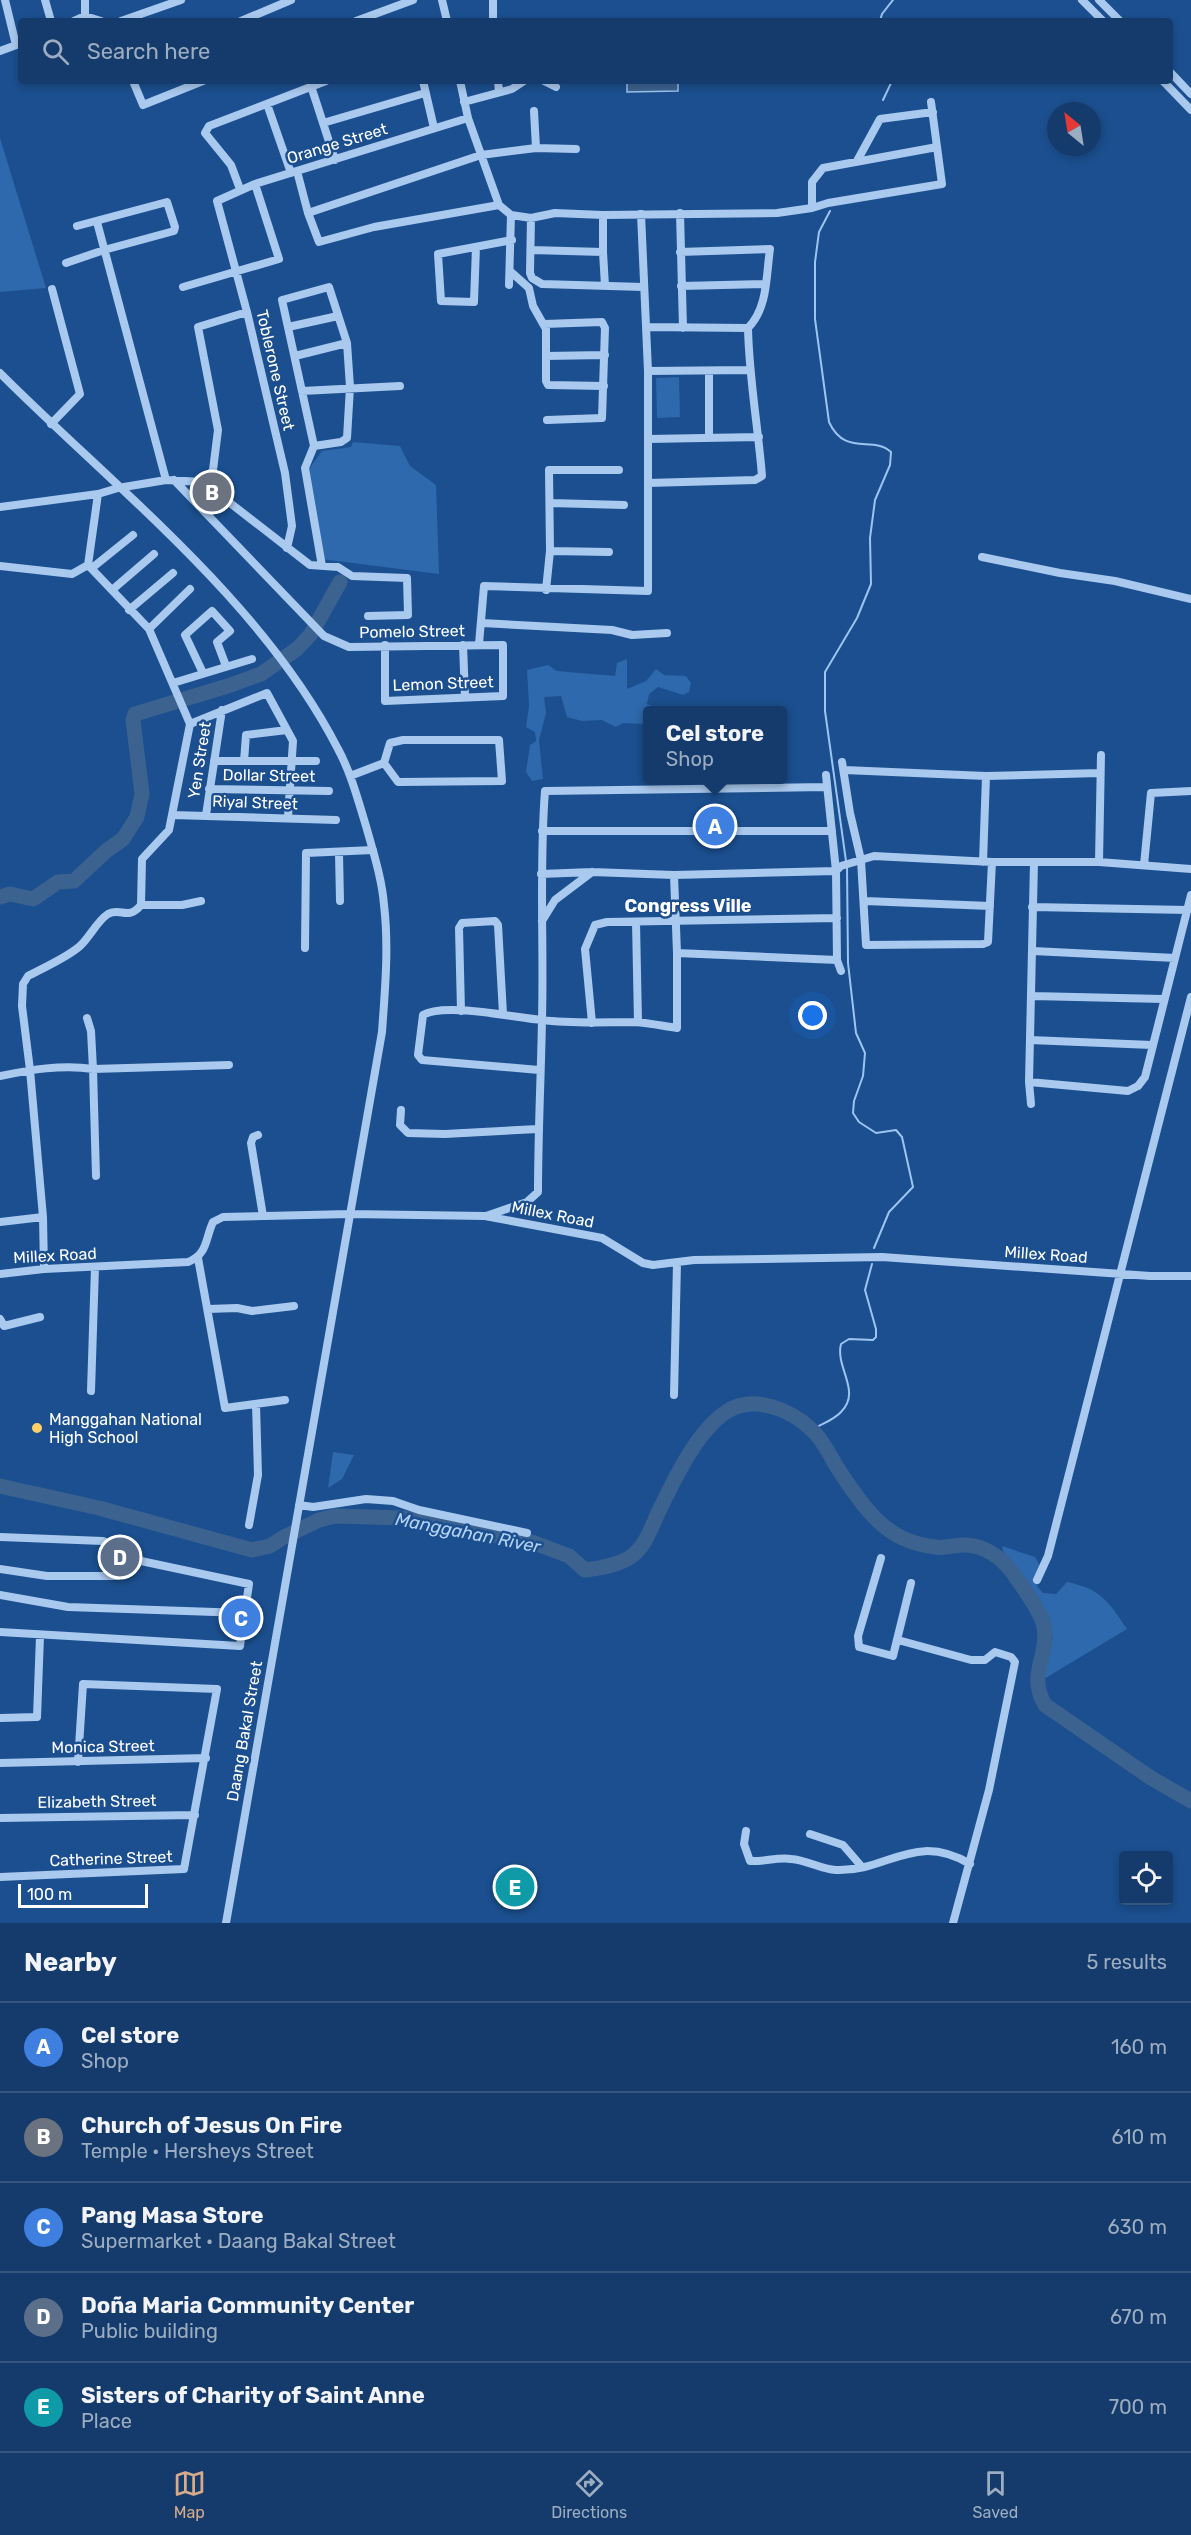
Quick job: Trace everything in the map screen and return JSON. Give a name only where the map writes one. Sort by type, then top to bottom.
[{"type":"street","points":[[4,0],[18,41]]},
{"type":"street","points":[[45,0],[50,18]]},
{"type":"street","points":[[85,0],[85,16]]},
{"type":"street","points":[[129,18],[181,0]]},
{"type":"street","points":[[248,18],[291,0]]},
{"type":"street","points":[[364,18],[413,0]]},
{"type":"street","points":[[491,18],[493,0]]},
{"type":"street","points":[[1082,0],[1100,18]]},
{"type":"street","points":[[1099,0],[1117,18]]},
{"type":"street","points":[[444,1],[447,18]]},
{"type":"street","points":[[81,18],[85,16],[91,18]]},
{"type":"street","points":[[0,51],[18,44]]},
{"type":"street","points":[[1173,75],[1191,94]]},
{"type":"street","points":[[134,84],[142,105],[195,84]]},
{"type":"street","points":[[240,189],[231,165],[205,133],[209,126],[318,84]]},
{"type":"street","points":[[424,84],[434,128]]},
{"type":"street","points":[[461,84],[468,118],[499,205],[511,215],[531,218],[555,213],[603,215],[777,213],[942,184],[931,102]]},
{"type":"street","points":[[498,84],[499,92]]},
{"type":"street","points":[[464,102],[512,89],[520,84]]},
{"type":"street","points":[[550,84],[556,87]]},
{"type":"street","points":[[1166,84],[1191,110]]},
{"type":"street","points":[[311,87],[335,160]]},
{"type":"street","points":[[322,123],[425,93]]},
{"type":"street","points":[[267,104],[319,242],[374,227],[499,205]]},
{"type":"street","points":[[534,111],[536,148]]},
{"type":"street","points":[[857,161],[880,119],[933,112]]},
{"type":"street","name":"Orange Street","points":[[217,201],[255,184],[468,118]]},
{"type":"street","points":[[812,208],[812,182],[823,168],[937,147]]},
{"type":"street","points":[[308,213],[481,155],[536,148],[576,149]]},
{"type":"street","points":[[183,287],[279,259],[255,184]]},
{"type":"street","name":"Toblerone Street","points":[[217,201],[247,312],[285,473],[292,526],[287,548]]},
{"type":"street","points":[[66,263],[174,231],[175,227],[167,202],[77,226]]},
{"type":"street","points":[[680,213],[683,328]]},
{"type":"street","points":[[479,644],[484,586],[546,590],[648,591],[648,372],[640,214]]},
{"type":"street","points":[[509,285],[511,215]]},
{"type":"street","points":[[603,215],[605,286]]},
{"type":"street","points":[[531,218],[530,273],[532,278],[542,284],[643,287]]},
{"type":"street","points":[[97,222],[170,480]]},
{"type":"street","points":[[476,247],[474,302],[441,301],[438,254],[512,240]]},
{"type":"street","points":[[646,327],[748,328],[757,319],[762,309],[770,249],[680,252]]},
{"type":"street","points":[[531,250],[603,252]]},
{"type":"street","points":[[511,272],[529,288],[533,306],[546,329],[546,381],[551,386],[604,386]]},
{"type":"street","points":[[681,286],[766,284]]},
{"type":"street","points":[[314,446],[341,442],[346,438],[350,387],[347,343],[329,287],[282,300],[314,446],[305,468],[322,566]]},
{"type":"street","points":[[51,424],[80,394],[52,289]]},
{"type":"street","points":[[203,482],[213,470],[218,430],[198,328],[247,312]]},
{"type":"street","points":[[288,327],[338,316]]},
{"type":"street","points":[[544,324],[602,322],[605,327],[602,418],[547,420]]},
{"type":"street","points":[[648,483],[755,480],[762,476],[749,370],[748,328]]},
{"type":"street","points":[[295,357],[347,343]]},
{"type":"street","points":[[546,356],[605,356]]},
{"type":"street","points":[[648,372],[749,370]]},
{"type":"street","points":[[709,371],[709,437]]},
{"type":"street","points":[[0,373],[118,488]]},
{"type":"street","points":[[302,391],[400,386]]},
{"type":"street","points":[[648,439],[759,437]]},
{"type":"street","points":[[546,590],[550,551],[549,470],[619,470]]},
{"type":"street","points":[[0,507],[98,494],[118,488],[170,480],[203,482],[309,565],[338,567],[352,576],[407,578],[408,615],[368,616]]},
{"type":"street","name":"Pomelo Street","points":[[170,480],[227,533],[313,627],[324,636],[349,647],[503,645],[503,696]]},
{"type":"street","name":"Daang Bakal Street","points":[[118,488],[189,553],[285,663],[311,701],[339,750],[350,776],[373,850],[384,904],[387,971],[382,1032],[226,1923]]},
{"type":"street","points":[[44,1269],[43,1216],[22,1006],[23,984],[28,976],[78,948],[108,914],[116,912],[126,915],[136,911],[141,905],[142,859],[169,830],[190,724],[148,629],[90,566],[98,494]]},
{"type":"street","points":[[550,503],[624,505]]},
{"type":"street","points":[[0,566],[72,574],[90,566],[133,535]]},
{"type":"street","points":[[550,551],[609,552]]},
{"type":"street","points":[[112,590],[154,554]]},
{"type":"street","points":[[982,556],[1060,573],[1115,581],[1191,599]]},
{"type":"street","points":[[129,610],[173,573]]},
{"type":"street","points":[[148,629],[190,589]]},
{"type":"street","points":[[203,673],[186,635],[212,610],[230,631],[217,642],[226,666]]},
{"type":"street","points":[[482,623],[612,630],[632,634],[667,633]]},
{"type":"street","name":"Lemon Street","points":[[385,645],[385,700],[503,696]]},
{"type":"street","points":[[463,645],[465,698]]},
{"type":"street","points":[[173,682],[252,659]]},
{"type":"street","points":[[190,724],[267,693],[293,741],[294,761],[288,817]]},
{"type":"street","name":"Yen Street","points":[[206,815],[222,710]]},
{"type":"street","points":[[244,761],[246,735],[287,730]]},
{"type":"street","points":[[403,740],[499,740],[502,780],[398,782],[384,763],[390,743],[403,740]]},
{"type":"street","points":[[1099,862],[1101,755]]},
{"type":"street","points":[[214,760],[316,761]]},
{"type":"street","points":[[350,776],[384,763]]},
{"type":"street","points":[[986,776],[990,906],[988,942],[983,945],[866,945],[865,900],[843,766],[986,776],[1100,772]]},
{"type":"street","points":[[826,775],[838,869],[837,960],[841,971]]},
{"type":"street","points":[[485,1216],[527,1202],[538,1192],[539,1070],[542,1020],[541,874],[545,791],[826,787]]},
{"type":"street","name":"Dollar Street","points":[[209,789],[329,791]]},
{"type":"street","points":[[1144,866],[1151,793],[1191,791]]},
{"type":"street","name":"Riyal Street","points":[[173,815],[336,820]]},
{"type":"street","points":[[542,831],[832,831]]},
{"type":"street","points":[[305,948],[306,853],[373,850]]},
{"type":"street","points":[[339,853],[340,901]]},
{"type":"street","points":[[541,874],[592,872],[674,875],[838,869],[874,856],[987,862],[1099,862],[1191,869]]},
{"type":"street","points":[[1031,1104],[1029,1082],[1034,862]]},
{"type":"street","points":[[542,921],[555,900],[592,872]]},
{"type":"street","points":[[539,1070],[422,1060],[418,1055],[423,1015],[431,1010],[461,1011],[542,1020],[592,1023],[638,1022],[677,1028],[677,920],[674,875]]},
{"type":"street","points":[[1029,1082],[1128,1091],[1138,1086],[1145,1077],[1191,895]]},
{"type":"street","points":[[865,900],[990,906]]},
{"type":"street","points":[[141,905],[201,902]]},
{"type":"street","points":[[1032,907],[1188,910]]},
{"type":"street","points":[[592,1023],[585,949],[596,925],[607,922],[837,918]]},
{"type":"street","points":[[461,1011],[459,928],[462,923],[495,921],[498,924],[503,1014]]},
{"type":"street","points":[[636,922],[638,1022]]},
{"type":"street","points":[[1033,951],[1175,958]]},
{"type":"street","points":[[677,953],[837,960]]},
{"type":"street","points":[[1032,996],[1163,999]]},
{"type":"street","points":[[1037,1580],[1048,1556],[1191,997]]},
{"type":"street","points":[[87,1018],[91,1031],[96,1176]]},
{"type":"street","points":[[1030,1040],[1152,1045]]},
{"type":"street","points":[[0,1077],[30,1070],[79,1067],[93,1069],[229,1065]]},
{"type":"street","points":[[401,1110],[400,1125],[408,1133],[445,1134],[538,1129]]},
{"type":"street","points":[[258,1135],[253,1137],[251,1143],[263,1216]]},
{"type":"street","name":"Millex Road","points":[[0,1274],[44,1269],[176,1263],[198,1258],[205,1248],[213,1222],[223,1217],[350,1214],[485,1216],[602,1238],[643,1263],[653,1265],[694,1260],[882,1257],[1119,1274],[1191,1276]]},
{"type":"street","points":[[0,1222],[43,1216]]},
{"type":"street","points":[[198,1258],[225,1408],[285,1400]]},
{"type":"street","points":[[674,1395],[677,1263]]},
{"type":"street","points":[[91,1392],[96,1268]]},
{"type":"street","points":[[208,1309],[237,1308],[252,1311],[294,1306]]},
{"type":"street","points":[[0,1319],[4,1326],[40,1317]]},
{"type":"street","points":[[249,1525],[258,1475],[256,1404]]},
{"type":"street","points":[[299,1507],[366,1499],[393,1501],[419,1510],[527,1533]]},
{"type":"street","points":[[0,1537],[103,1542],[129,1552],[141,1561],[249,1584],[240,1646],[0,1632]]},
{"type":"street","points":[[881,1558],[857,1644],[862,1650],[892,1657],[911,1583]]},
{"type":"street","points":[[0,1569],[47,1576],[118,1576]]},
{"type":"street","points":[[0,1595],[68,1607],[244,1613],[256,1616]]},
{"type":"street","points":[[0,1718],[37,1718],[40,1636]]},
{"type":"street","points":[[898,1640],[964,1659],[985,1660],[996,1652],[1011,1657],[1014,1662],[989,1790],[953,1923]]},
{"type":"street","name":"Catherine Street","points":[[0,1877],[182,1870],[186,1867],[217,1689],[83,1684],[78,1762]]},
{"type":"street","name":"Monica Street","points":[[0,1763],[206,1758]]},
{"type":"street","name":"Elizabeth Street","points":[[0,1818],[195,1815]]},
{"type":"street","points":[[746,1831],[744,1844],[750,1861],[789,1858],[807,1861],[820,1868],[837,1870],[862,1867],[911,1852],[929,1852],[955,1855],[970,1864]]},
{"type":"street","points":[[810,1834],[843,1845],[862,1867]]},
{"type":"shaded area","points":[[627,84],[678,84],[678,91],[627,92]]},
{"type":"shaded area","points":[[0,138],[46,288],[0,292]]},
{"type":"shaded area","points":[[679,377],[680,417],[657,418],[656,378]]},
{"type":"shaded area","points":[[353,442],[400,446],[410,466],[436,485],[439,574],[321,559],[309,469],[322,451],[351,447]]},
{"type":"shaded area","points":[[627,659],[627,689],[646,681],[656,669],[664,675],[686,676],[691,683],[689,692],[683,695],[658,687],[649,694],[647,704],[652,706],[643,706],[643,724],[623,723],[616,727],[602,720],[582,721],[567,717],[561,696],[544,697],[546,713],[539,740],[543,779],[532,781],[526,772],[530,745],[536,741],[535,732],[526,727],[529,706],[527,670],[548,665],[557,671],[615,676],[617,663]]},
{"type":"shaded area","points":[[333,1452],[354,1455],[342,1479],[328,1488]]},
{"type":"shaded area","points":[[1002,1546],[1035,1557],[1042,1569],[1033,1581],[1043,1593],[1056,1594],[1067,1582],[1088,1588],[1109,1604],[1127,1629],[1044,1679],[1044,1667],[1052,1644],[1052,1634],[1040,1608]]},
{"type":"waterway","points":[[881,18],[893,0]]},
{"type":"waterway","points":[[883,100],[891,84]]},
{"type":"waterway","points":[[830,211],[819,232],[815,262],[815,319],[829,422],[843,439],[859,444],[884,447],[891,452],[890,465],[875,500],[870,538],[871,584],[857,618],[825,672],[825,711],[846,861]]},
{"type":"waterway","points":[[0,897],[10,894],[33,899],[58,882],[74,881],[106,851],[123,839],[137,817],[142,794],[133,720],[135,714],[261,674],[297,649],[311,634],[340,582]]},
{"type":"waterway","points":[[847,866],[848,963],[856,1033],[865,1053],[863,1076],[854,1101],[853,1113],[859,1122],[876,1133],[896,1130],[902,1137],[913,1187],[889,1212],[874,1248]]},
{"type":"waterway","points":[[812,1430],[835,1417],[847,1404],[849,1388],[841,1362],[841,1344],[849,1339],[873,1340],[876,1337],[876,1329],[865,1290],[872,1264]]},
{"type":"waterway","name":"Manggahan River","points":[[0,1486],[99,1508],[252,1550],[270,1546],[319,1520],[335,1516],[404,1518],[532,1542],[569,1556],[585,1570],[616,1564],[637,1552],[648,1536],[686,1458],[715,1421],[726,1412],[748,1404],[771,1406],[803,1422],[816,1434],[859,1500],[889,1530],[926,1546],[974,1546],[1003,1562],[1031,1599],[1044,1627],[1045,1638],[1038,1684],[1045,1705],[1151,1778],[1191,1801]]},
{"type":"place","name":"Church of Jesus On Fire","points":[[212,492]]},
{"type":"place","name":"Cel store","points":[[715,826]]},
{"type":"place","name":"Manggahan National High School","points":[[37,1428]]},
{"type":"place","name":"Doña Maria Community Center","points":[[120,1557]]},
{"type":"place","name":"Pang Masa Store","points":[[241,1618]]},
{"type":"place","name":"Sisters of Charity of Saint Anne","points":[[515,1887]]},
{"type":"district","name":"Congress Ville","points":[[688,906]]}]
